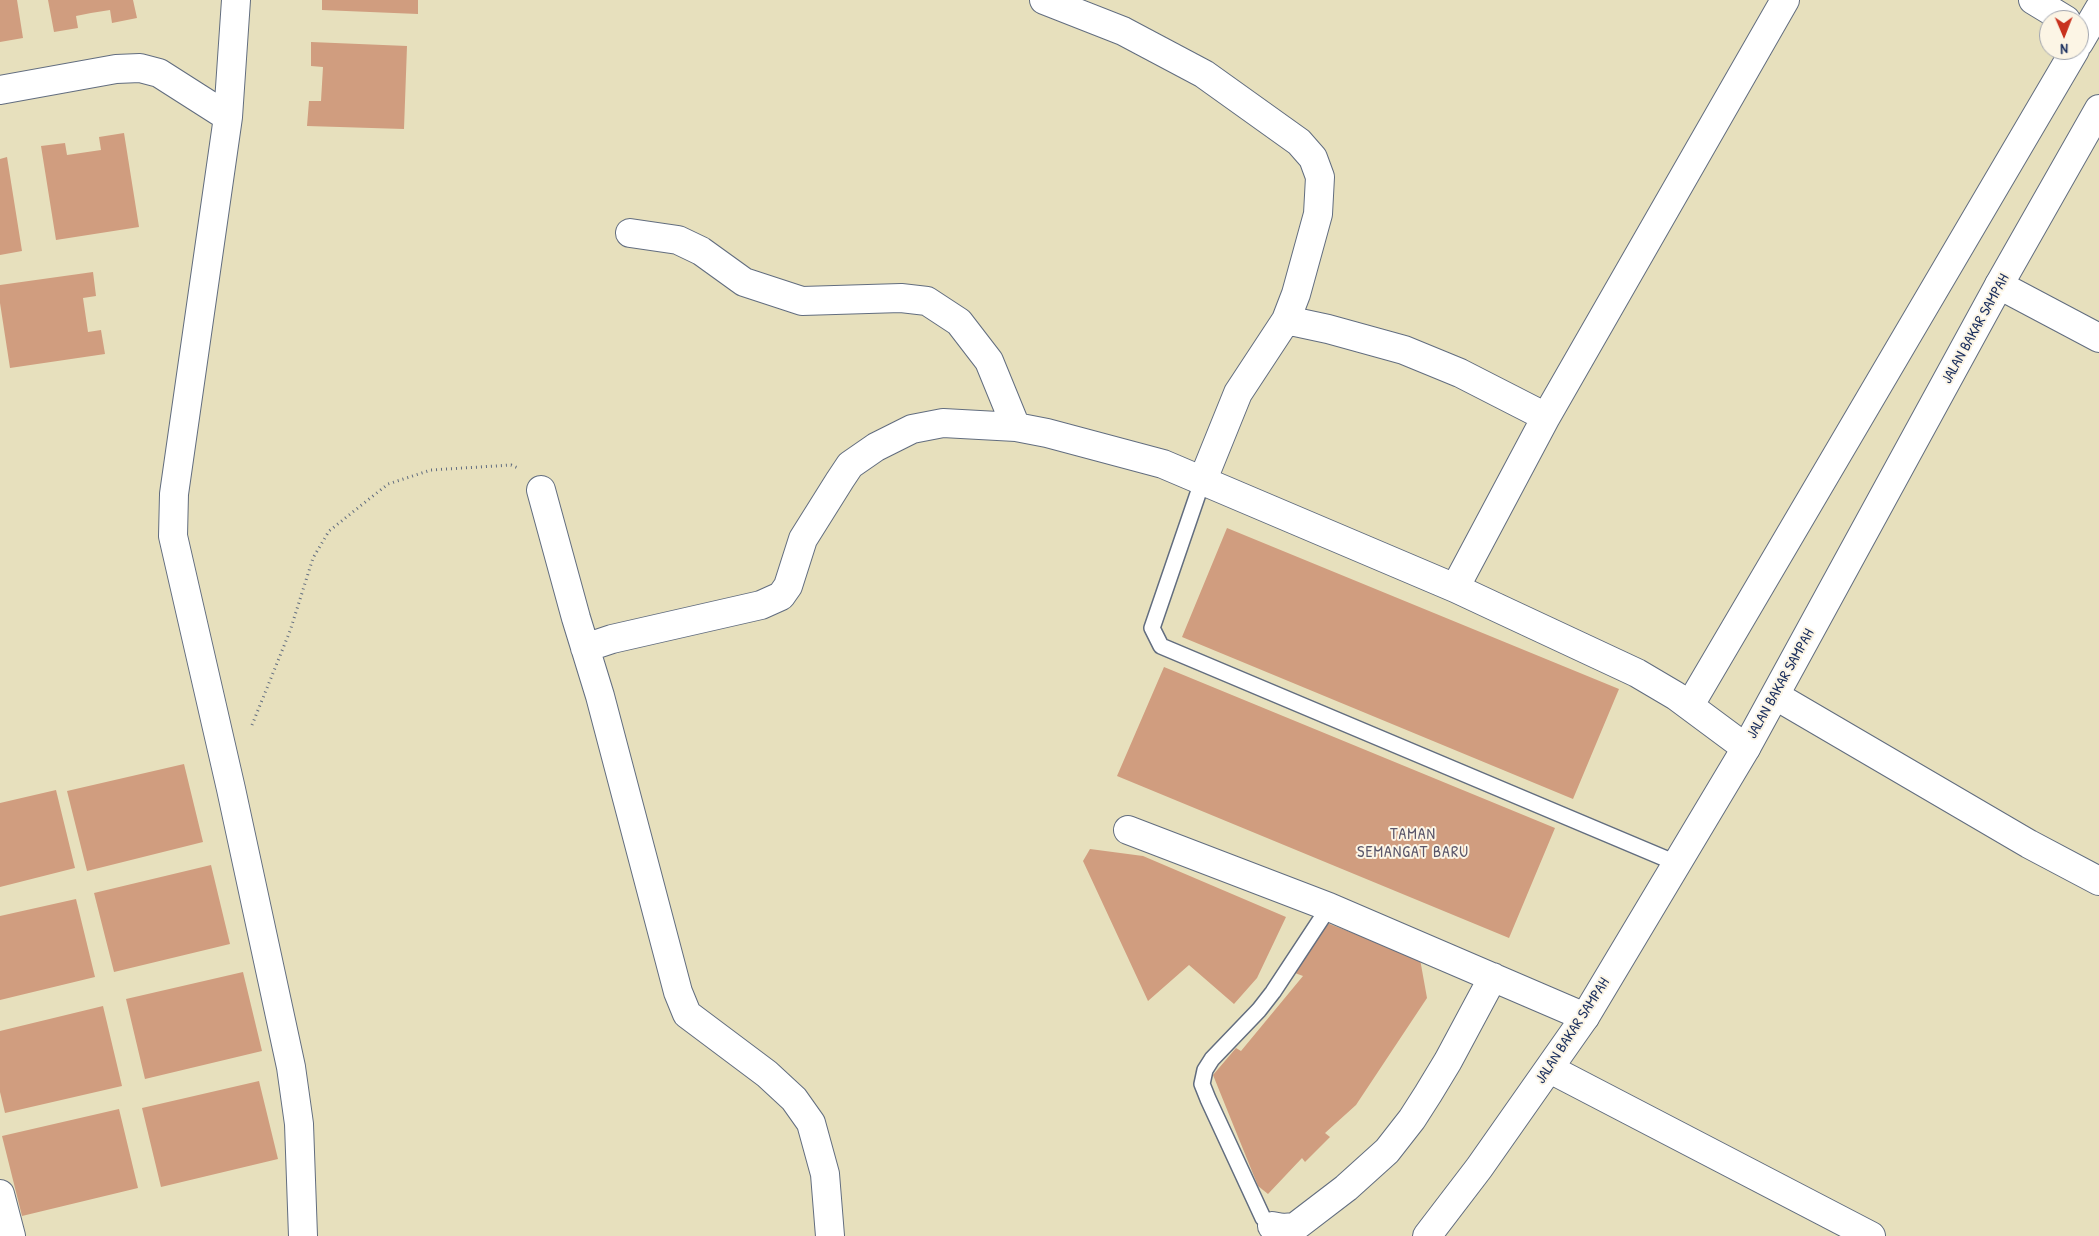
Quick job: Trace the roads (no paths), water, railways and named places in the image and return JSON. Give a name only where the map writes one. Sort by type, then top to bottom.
[{"type":"street","points":[[236,0],[228,116],[174,494],[173,536],[231,789],[291,1067],[299,1124],[303,1236]]},
{"type":"street","points":[[1044,0],[1123,31],[1204,74],[1299,142],[1313,158],[1320,177],[1318,214],[1296,294],[1286,320],[1238,393],[1202,482]]},
{"type":"street","points":[[1455,588],[1546,417],[1785,0]]},
{"type":"street","points":[[2033,0],[2049,10]]},
{"type":"street","points":[[1690,705],[2067,60]]},
{"type":"street","points":[[0,90],[116,69],[140,68],[159,73],[228,116]]},
{"type":"street","name":"JALAN BAKAR SAMPAH","points":[[1427,1236],[1480,1168],[1585,1017],[1746,748],[1999,285],[2099,109]]},
{"type":"street","points":[[630,233],[678,240],[701,251],[744,282],[802,301],[901,298],[927,301],[959,322],[989,361],[1016,427]]},
{"type":"street","points":[[1999,285],[2099,338]]},
{"type":"street","points":[[1286,320],[1404,350],[1460,373],[1546,417]]},
{"type":"street","points":[[585,648],[612,639],[761,605],[781,596],[788,586],[803,539],[840,480],[850,465],[876,447],[912,429],[944,423],[1016,427],[1162,464],[1455,588],[1637,673],[1690,705],[1746,748]]},
{"type":"street","points":[[541,490],[600,696],[678,992],[687,1014],[767,1074],[794,1099],[811,1123],[825,1174],[830,1236]]},
{"type":"street","points":[[1776,696],[2029,844],[2099,881]]},
{"type":"street","points":[[1128,830],[1329,908],[1585,1017]]},
{"type":"street","points":[[1272,1226],[1282,1228],[1295,1227],[1346,1188],[1387,1152],[1412,1119],[1433,1086],[1493,977]]},
{"type":"street","points":[[1550,1069],[1871,1236]]},
{"type":"street","points":[[0,1194],[11,1236]]},
{"type":"lane","points":[[1202,482],[1152,628],[1161,646],[1676,863]]},
{"type":"lane","points":[[1272,1226],[1263,1218],[1208,1099],[1202,1084],[1204,1070],[1274,992],[1329,908]]},
{"type":"district","name":"TAMAN SEMANGAT BARU","points":[[1413,844]]}]
